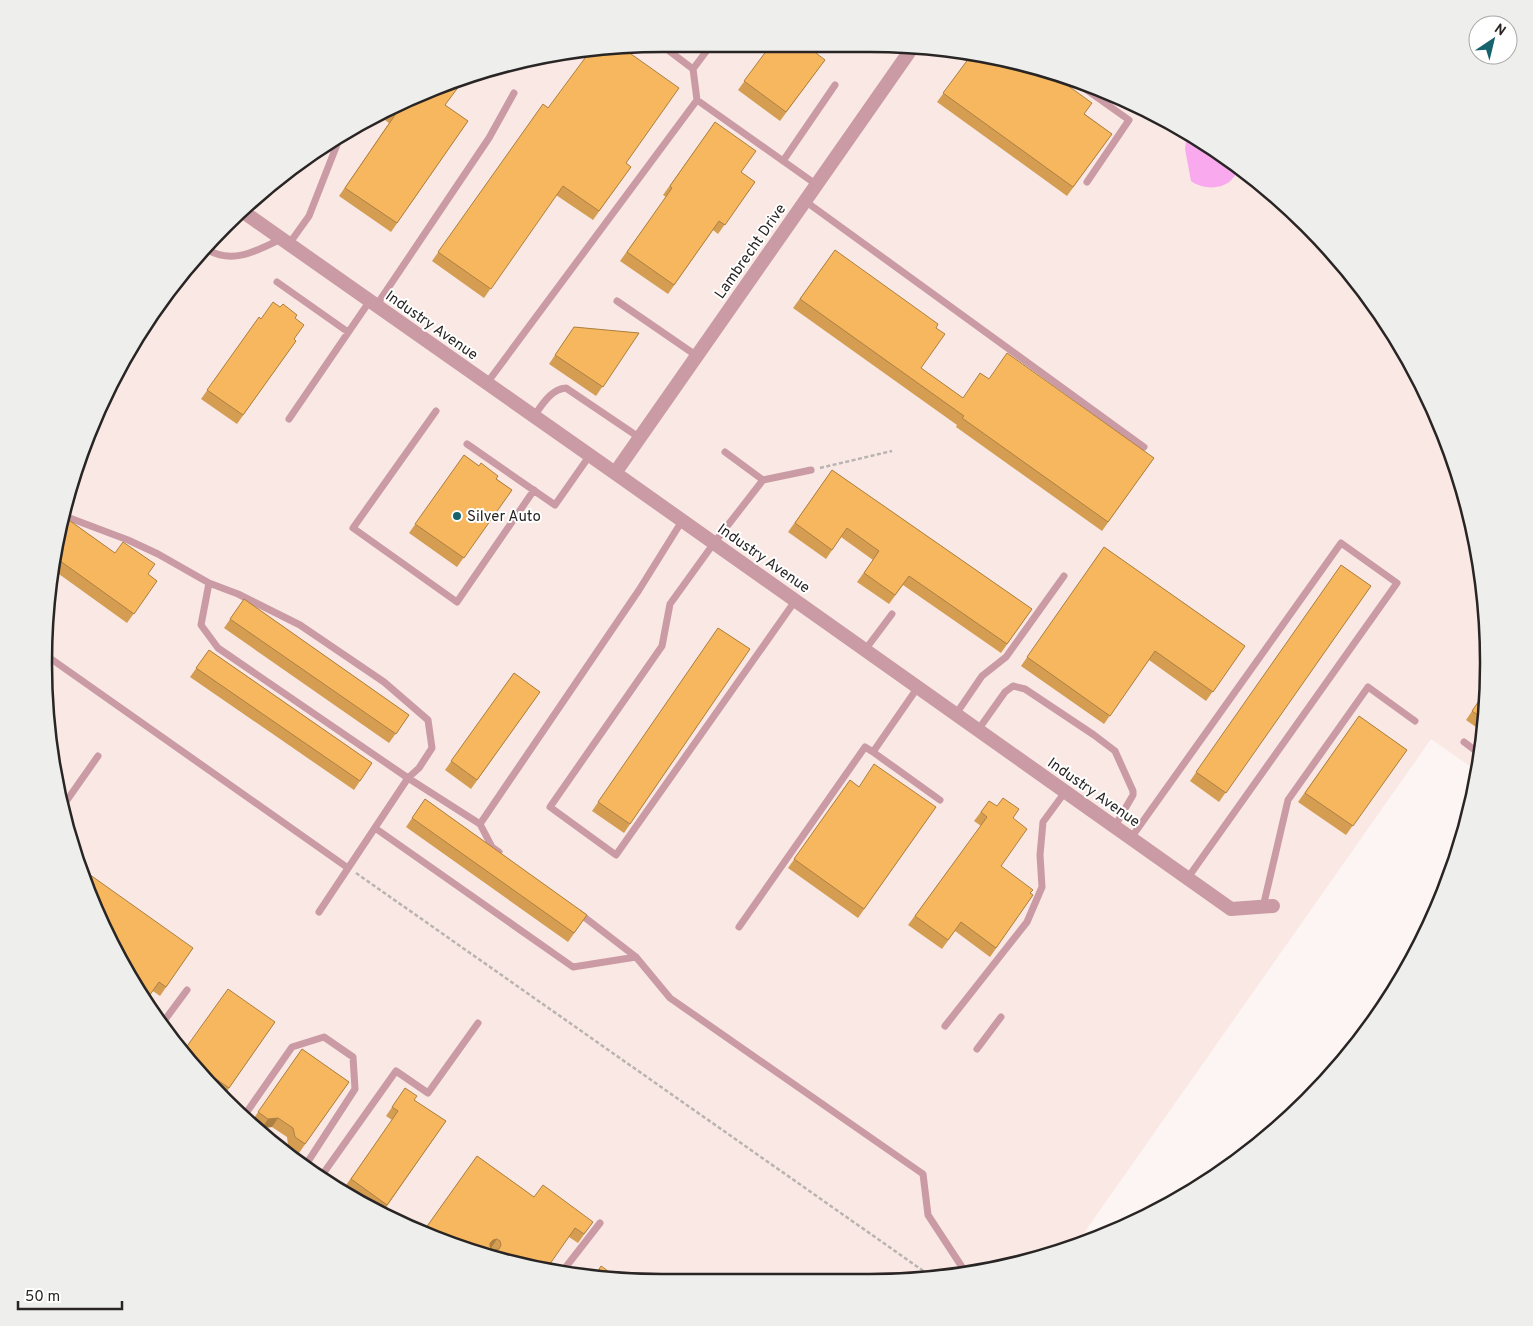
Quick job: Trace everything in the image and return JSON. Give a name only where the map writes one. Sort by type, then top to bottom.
[{"type":"street","name":"Lambrecht Drive","points":[[615,473],[908,54]]},
{"type":"street","name":"Industry Avenue","points":[[247,216],[590,455],[1232,909],[1268,906]]},
{"type":"lane","points":[[671,52],[693,69]]},
{"type":"lane","points":[[487,384],[697,100],[693,69],[706,52]]},
{"type":"lane","points":[[783,161],[835,85]]},
{"type":"lane","points":[[289,419],[348,332],[373,304],[489,138],[514,93]]},
{"type":"lane","points":[[1087,182],[1129,120],[1094,95]]},
{"type":"lane","points":[[697,100],[817,185]]},
{"type":"lane","points":[[212,252],[222,256],[238,257],[285,242],[309,216],[336,148]]},
{"type":"lane","points":[[805,201],[1144,447]]},
{"type":"lane","points":[[277,282],[348,332]]},
{"type":"lane","points":[[617,301],[697,356]]},
{"type":"lane","points":[[534,416],[548,398],[559,388],[566,388],[640,438]]},
{"type":"lane","points":[[436,410],[353,528],[458,602],[534,490]]},
{"type":"lane","points":[[467,444],[555,505],[590,455]]},
{"type":"lane","points":[[725,452],[763,480]]},
{"type":"lane","points":[[795,601],[616,855],[550,806],[662,646],[670,604],[714,543],[763,480],[811,470]]},
{"type":"lane","points":[[70,518],[128,540],[158,554],[209,583],[238,594],[300,625],[384,682],[428,720],[432,748],[419,768],[408,778],[319,912]]},
{"type":"lane","points":[[480,824],[639,590],[682,521]]},
{"type":"lane","points":[[1131,838],[1341,543],[1396,583],[1188,878]]},
{"type":"lane","points":[[956,714],[982,676],[1006,657],[1064,576]]},
{"type":"lane","points":[[209,583],[201,625],[218,648],[408,778],[480,824],[492,847],[508,859]]},
{"type":"lane","points":[[865,650],[892,614]]},
{"type":"lane","points":[[52,660],[348,868]]},
{"type":"lane","points":[[978,730],[1005,692],[1013,686],[1025,689],[1094,735],[1115,751],[1133,791],[1133,795],[1114,826]]},
{"type":"lane","points":[[873,752],[918,687]]},
{"type":"lane","points":[[1268,906],[1288,800],[1368,687],[1415,721]]},
{"type":"lane","points":[[1464,742],[1474,750]]},
{"type":"lane","points":[[739,927],[865,747],[940,800]]},
{"type":"lane","points":[[68,799],[98,756]]},
{"type":"lane","points":[[945,1026],[1027,922],[1042,887],[1040,855],[1043,822],[1065,792]]},
{"type":"lane","points":[[375,828],[573,967],[636,957]]},
{"type":"lane","points":[[576,911],[636,957],[670,998],[923,1174],[928,1216],[961,1266]]},
{"type":"lane","points":[[166,1018],[187,990]]},
{"type":"lane","points":[[977,1049],[1001,1018]]},
{"type":"lane","points":[[325,1171],[396,1071],[428,1093],[478,1023]]},
{"type":"lane","points":[[248,1111],[292,1047],[324,1037],[353,1056],[355,1089],[308,1160]]},
{"type":"lane","points":[[567,1266],[600,1223]]},
{"type":"path","points":[[811,470],[892,451]]},
{"type":"path","points":[[348,868],[923,1271]]},
{"type":"shaded area","points":[[663,52],[870,52],[910,54],[989,64],[1028,73],[1104,99],[1140,115],[1209,155],[1273,204],[1329,260],[1354,291],[1378,324],[1418,393],[1448,467],[1460,505],[1469,544],[1479,623],[1480,663],[1479,703],[1471,767],[1431,739],[1082,1235],[1028,1253],[989,1262],[910,1272],[870,1274],[663,1274],[623,1272],[544,1262],[505,1253],[429,1227],[393,1211],[324,1171],[291,1147],[231,1095],[204,1066],[155,1002],[134,968],[115,933],[85,859],[73,821],[58,743],[52,663],[54,623],[64,544],[73,505],[99,429],[115,393],[134,358],[155,324],[179,291],[231,231],[260,204],[324,155],[393,115],[429,99],[505,73],[544,64],[583,58]]},
{"type":"shaded area","points":[[1186,141],[1235,174],[1234,177],[1219,187],[1207,187],[1196,184],[1191,181],[1185,149]]},
{"type":"building","points":[[766,52],[815,52],[825,60],[786,112],[744,81]]},
{"type":"building","points":[[631,54],[679,88],[626,163],[631,167],[599,211],[563,186],[491,289],[438,252],[543,104],[548,108],[585,58]]},
{"type":"building","points":[[967,61],[1028,73],[1068,86],[1092,103],[1084,114],[1112,134],[1073,187],[943,93]]},
{"type":"building","points":[[457,89],[445,105],[468,121],[397,223],[345,188],[395,115]]},
{"type":"building","points":[[715,122],[756,151],[741,172],[755,182],[725,225],[719,221],[674,285],[627,252]]},
{"type":"building","points":[[835,250],[938,324],[936,328],[945,334],[921,368],[963,398],[980,373],[989,379],[1007,353],[1154,458],[1108,522],[800,299]]},
{"type":"building","points":[[273,302],[280,307],[283,304],[297,315],[295,318],[304,325],[294,339],[296,341],[243,415],[207,390],[259,317],[261,319]]},
{"type":"building","points":[[574,327],[639,333],[603,387],[555,355]]},
{"type":"building","name":"Silver Auto","points":[[464,455],[479,466],[481,463],[498,476],[496,479],[512,490],[464,558],[415,524]]},
{"type":"building","points":[[832,470],[1032,609],[1007,644],[909,576],[895,595],[864,573],[879,551],[847,528],[832,550],[795,523]]},
{"type":"building","points":[[69,520],[115,553],[123,542],[155,564],[148,574],[157,581],[134,614],[61,562]]},
{"type":"building","points":[[1104,547],[1245,646],[1213,692],[1155,651],[1110,716],[1027,657]]},
{"type":"building","points":[[1341,565],[1371,586],[1226,793],[1196,772]]},
{"type":"building","points":[[244,599],[409,715],[396,734],[230,619]]},
{"type":"building","points":[[718,628],[750,649],[630,824],[598,802]]},
{"type":"building","points":[[209,650],[372,763],[360,781],[196,668]]},
{"type":"building","points":[[514,673],[540,692],[477,780],[451,761]]},
{"type":"building","points":[[1479,701],[1478,715],[1472,711]]},
{"type":"building","points":[[1359,716],[1407,750],[1353,826],[1305,793]]},
{"type":"building","points":[[874,764],[936,807],[864,909],[794,859],[850,780],[859,787]]},
{"type":"building","points":[[1003,798],[1019,809],[1013,818],[1027,829],[1001,866],[1033,890],[1030,893],[1033,895],[996,948],[961,922],[948,940],[915,916],[987,817],[981,812],[989,801],[997,806]]},
{"type":"building","points":[[425,799],[587,915],[574,933],[412,818]]},
{"type":"building","points":[[91,876],[193,948],[166,987],[159,982],[150,994],[115,933]]},
{"type":"building","points":[[228,989],[275,1022],[229,1088],[216,1079],[187,1046]]},
{"type":"building","points":[[302,1049],[349,1082],[305,1144],[295,1137],[293,1128],[278,1118],[268,1119],[258,1112]]},
{"type":"building","points":[[405,1088],[417,1096],[414,1100],[446,1121],[387,1205],[351,1179],[398,1111],[392,1107]]},
{"type":"building","points":[[477,1156],[534,1197],[543,1185],[593,1222],[584,1234],[575,1228],[551,1263],[495,1250],[499,1249],[501,1245],[497,1239],[490,1243],[490,1247],[493,1249],[427,1226]]},
{"type":"building","points":[[601,1266],[607,1270],[599,1270]]},
{"type":"place","name":"Silver Auto","points":[[457,516]]}]
